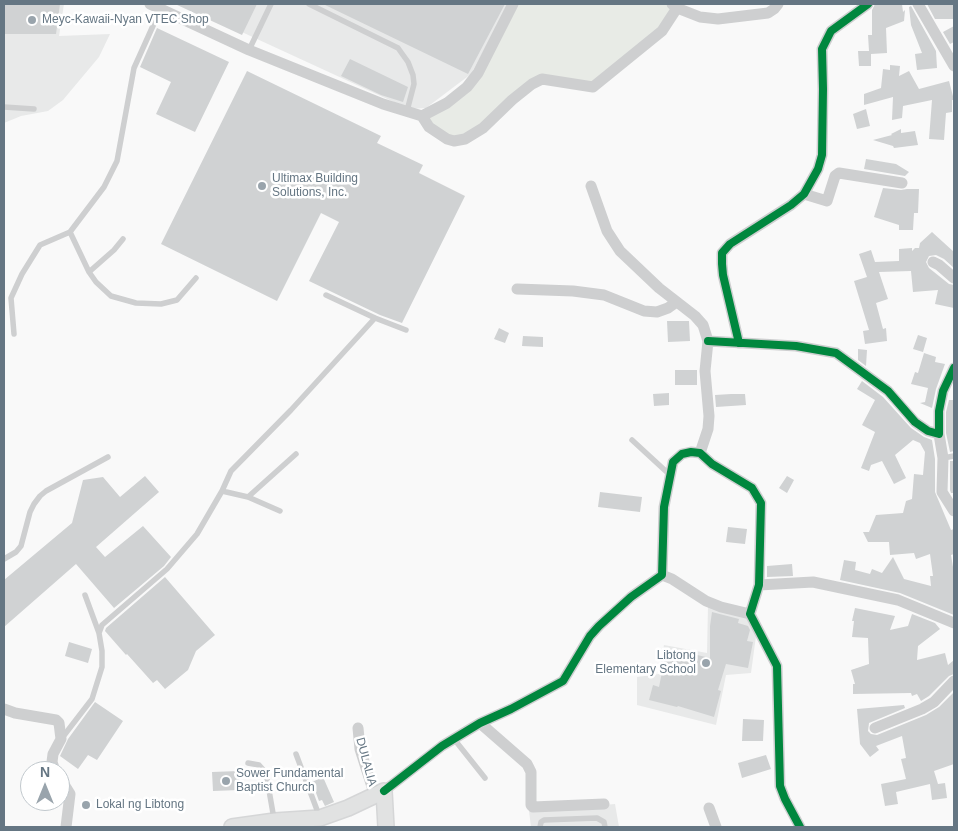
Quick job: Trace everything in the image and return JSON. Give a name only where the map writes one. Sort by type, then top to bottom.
[{"type":"main road","points":[[232,827],[320,818],[379,793],[386,827]]},
{"type":"street","points":[[422,116],[447,102],[467,87],[478,73],[513,4]]},
{"type":"street","points":[[158,5],[249,50],[383,104],[422,116],[429,127],[447,139],[454,141],[465,139],[483,128],[512,100],[532,84],[542,79],[593,87],[662,31],[675,6],[700,17],[718,19],[768,13],[778,4]]},
{"type":"street","points":[[739,343],[723,275],[722,253],[730,244],[791,205],[804,194],[818,169],[822,155],[822,49],[831,31],[868,4]]},
{"type":"street","points":[[918,4],[954,66]]},
{"type":"street","points":[[804,194],[827,201],[836,176],[839,173],[902,183]]},
{"type":"street","points":[[591,186],[607,231],[620,251],[675,303],[695,316],[703,325],[708,341],[705,371],[708,429],[700,453]]},
{"type":"street","points":[[933,262],[954,278]]},
{"type":"street","points":[[517,289],[573,291],[604,295],[644,311],[657,312],[675,303]]},
{"type":"street","points":[[708,341],[796,346],[836,353],[888,391],[916,422],[928,431],[939,434]]},
{"type":"street","points":[[954,368],[943,391],[939,411],[939,434],[949,457],[942,492],[954,511]]},
{"type":"street","points":[[662,575],[664,507],[673,462],[682,454],[700,453],[712,464],[752,488],[762,502],[759,585],[750,614],[777,666],[780,786],[800,827]]},
{"type":"street","points":[[662,575],[672,579],[706,601],[721,607],[750,614]]},
{"type":"street","points":[[379,793],[454,739],[480,723],[511,709],[563,681],[590,636],[599,626],[631,597],[662,575]]},
{"type":"street","points":[[759,585],[813,582],[898,600],[954,623]]},
{"type":"street","points":[[875,728],[922,709],[934,702],[954,681]]},
{"type":"street","points":[[4,709],[15,713],[56,720],[61,739],[53,754],[52,761]]},
{"type":"street","points":[[480,723],[527,764],[531,772],[531,805],[533,807],[604,804]]},
{"type":"street","name":"DULALIA","points":[[358,728],[360,749],[379,793]]},
{"type":"street","points":[[709,808],[716,827]]},
{"type":"street","points":[[66,827],[68,811]]},
{"type":"lane","points":[[249,50],[271,4]]},
{"type":"lane","points":[[309,4],[398,48],[408,62],[413,75],[414,84],[407,111]]},
{"type":"lane","points":[[14,334],[11,298],[22,274],[40,245],[70,232],[104,187],[117,161],[134,68],[158,5]]},
{"type":"lane","points":[[4,107],[34,108]]},
{"type":"lane","points":[[70,232],[89,272],[96,282],[111,296],[136,303],[161,304],[177,300],[196,278]]},
{"type":"lane","points":[[89,272],[114,250],[123,239]]},
{"type":"lane","points":[[326,295],[406,330]]},
{"type":"lane","points":[[99,633],[102,625],[167,569],[197,534],[222,491],[231,471],[291,410],[375,318]]},
{"type":"lane","points":[[632,440],[670,474]]},
{"type":"lane","points":[[248,497],[296,454]]},
{"type":"lane","points":[[4,559],[16,552],[21,546],[30,512],[40,496],[108,457]]},
{"type":"lane","points":[[222,491],[248,497],[280,512]]},
{"type":"lane","points":[[61,739],[92,698],[102,667],[99,633],[85,595]]},
{"type":"lane","points":[[454,739],[485,778]]},
{"type":"lane","points":[[296,754],[320,818]]},
{"type":"lane","points":[[248,763],[259,765],[266,773],[280,823]]},
{"type":"lane","points":[[540,827],[541,822],[544,820],[597,818],[604,822],[605,827]]},
{"type":"shaded area","points":[[4,4],[64,4],[59,36],[110,34],[99,57],[63,100],[48,111],[21,116],[4,123]]},
{"type":"shaded area","points":[[181,4],[509,4],[471,74],[426,108],[409,109]]},
{"type":"shaded area","points":[[513,4],[672,4],[662,31],[593,87],[542,79],[483,128],[454,141],[422,116],[467,87]]},
{"type":"shaded area","name":"Libtong Elementary School","points":[[708,606],[746,616],[756,636],[751,673],[726,675],[716,725],[637,705],[637,677],[659,674],[664,645],[707,653]]},
{"type":"shaded area","points":[[615,804],[619,827],[531,827],[529,811]]},
{"type":"building","name":"Meyc-Kawaii-Nyan VTEC Shop","points":[[4,4],[60,4],[56,34],[4,34]]},
{"type":"building","points":[[175,4],[257,4],[242,35]]},
{"type":"building","points":[[323,4],[505,4],[468,74]]},
{"type":"building","points":[[875,4],[902,4],[903,12],[905,10],[904,21],[886,28],[887,53],[871,54],[871,66],[859,66],[858,51],[869,51],[868,35],[872,35],[872,10]]},
{"type":"building","points":[[927,4],[954,4],[954,19],[935,19]]},
{"type":"building","points":[[911,6],[936,51],[937,68],[917,70],[915,54],[922,53],[911,25],[909,7]]},
{"type":"building","points":[[954,26],[954,42],[950,44],[943,32]]},
{"type":"building","points":[[157,28],[229,62],[195,132],[156,114],[171,82],[140,67]]},
{"type":"building","points":[[350,59],[408,87],[403,102],[381,95],[341,76]]},
{"type":"building","points":[[890,65],[900,66],[899,76],[909,71],[919,89],[949,81],[954,100],[952,100],[952,112],[946,113],[944,140],[929,139],[932,100],[903,106],[902,118],[892,120],[893,97],[864,105],[864,94],[881,88],[883,69],[890,70]]},
{"type":"building","points":[[247,71],[381,136],[377,143],[423,165],[419,173],[465,196],[402,323],[380,315],[309,281],[339,222],[321,213],[277,301],[161,244]]},
{"type":"building","points":[[866,109],[870,126],[857,129],[853,114]]},
{"type":"building","points":[[901,129],[901,133],[915,131],[918,145],[894,148],[893,146],[873,140],[892,135]]},
{"type":"building","points":[[866,159],[896,164],[909,172],[905,176],[864,169]]},
{"type":"building","points":[[883,188],[919,189],[918,213],[914,213],[913,230],[899,230],[899,225],[874,217]]},
{"type":"building","points":[[932,232],[954,252],[954,268],[936,255],[929,256],[926,262],[929,268],[949,284],[954,285],[954,308],[935,304],[938,290],[913,292],[911,271],[879,272],[888,299],[876,303],[883,329],[886,328],[887,341],[865,344],[863,331],[869,330],[854,281],[867,277],[859,254],[871,250],[875,262],[899,261],[899,249],[912,248],[912,251],[915,248],[919,248],[920,243]]},
{"type":"building","points":[[667,321],[689,321],[690,341],[668,342]]},
{"type":"building","points":[[499,328],[509,333],[505,343],[494,339]]},
{"type":"building","points":[[918,335],[927,338],[923,352],[913,349]]},
{"type":"building","points":[[523,336],[543,337],[543,347],[522,346]]},
{"type":"building","points":[[858,349],[867,350],[866,366],[858,360]]},
{"type":"building","points":[[924,353],[936,357],[935,362],[945,364],[936,389],[932,408],[920,403],[925,402],[928,388],[911,384],[915,372],[918,373]]},
{"type":"building","points":[[675,370],[697,370],[697,385],[675,385]]},
{"type":"building","points":[[862,381],[883,397],[911,428],[932,440],[935,459],[935,492],[951,530],[954,529],[954,554],[951,555],[954,573],[954,615],[900,593],[840,580],[844,560],[856,562],[855,570],[870,574],[872,569],[882,573],[893,557],[904,579],[931,586],[930,576],[933,576],[930,554],[916,559],[914,553],[890,555],[889,542],[868,542],[863,532],[869,532],[876,515],[903,513],[906,501],[912,499],[914,474],[923,475],[925,452],[920,443],[913,440],[895,455],[906,478],[894,484],[882,461],[871,465],[869,471],[861,468],[875,432],[862,425],[875,400],[857,389]]},
{"type":"building","points":[[669,393],[669,405],[654,406],[653,394]]},
{"type":"building","points":[[745,394],[746,405],[716,407],[715,395]]},
{"type":"building","points":[[949,400],[954,400],[954,451],[950,452],[946,433],[946,412]]},
{"type":"building","points":[[950,461],[954,461],[954,493],[951,493],[950,490]]},
{"type":"building","points":[[145,476],[159,492],[96,547],[105,557],[143,526],[171,557],[164,566],[114,608],[76,564],[4,627],[4,580],[72,523],[83,480],[103,477],[120,497]]},
{"type":"building","points":[[787,476],[794,480],[787,493],[779,488]]},
{"type":"building","points":[[600,492],[642,497],[640,512],[598,507]]},
{"type":"building","points":[[728,527],[747,529],[745,544],[726,542]]},
{"type":"building","points":[[792,564],[793,576],[767,577],[767,566]]},
{"type":"building","points":[[165,577],[215,635],[196,651],[188,670],[165,689],[157,680],[153,683],[105,631],[106,628]]},
{"type":"building","points":[[855,608],[895,616],[890,630],[908,626],[912,614],[935,623],[940,629],[918,646],[917,660],[945,653],[948,665],[954,660],[954,674],[949,676],[929,696],[921,701],[917,694],[912,696],[911,693],[853,694],[853,684],[855,684],[851,670],[869,664],[868,638],[852,637],[854,621],[852,621]]},
{"type":"building","name":"Libtong Elementary School","points":[[712,612],[739,619],[738,623],[748,626],[750,630],[747,641],[753,642],[748,668],[726,664],[718,690],[721,691],[714,717],[678,706],[649,700],[653,685],[659,687],[666,652],[679,655],[680,651],[710,658]]},
{"type":"building","points":[[69,642],[92,649],[88,663],[65,656]]},
{"type":"building","points":[[954,692],[954,764],[934,771],[938,784],[945,783],[947,798],[932,800],[930,784],[896,792],[898,804],[885,806],[881,784],[906,779],[901,759],[906,758],[902,736],[876,746],[879,750],[870,757],[860,744],[857,709],[904,705],[905,708],[869,723],[868,731],[871,734],[877,735],[926,715],[939,707]]},
{"type":"building","points":[[95,702],[123,721],[97,760],[88,755],[78,769],[70,763],[70,761],[60,756],[68,739]]},
{"type":"building","points":[[743,719],[764,720],[763,741],[742,741]]},
{"type":"building","points":[[766,755],[771,769],[742,778],[738,763]]},
{"type":"building","name":"Sower Fundamental Baptist Church","points":[[239,771],[240,790],[213,791],[212,772]]},
{"type":"building","points":[[323,777],[334,802],[325,806],[322,800],[319,801],[312,782]]},
{"type":"cycle path","points":[[739,343],[723,275],[722,253],[730,244],[791,205],[804,194],[818,169],[822,155],[822,49],[831,31],[868,4]]},
{"type":"cycle path","points":[[708,341],[796,346],[836,353],[888,391],[915,422],[928,431],[939,434],[939,411],[943,391],[954,368]]},
{"type":"cycle path","points":[[384,791],[442,746],[480,723],[511,709],[563,681],[590,636],[599,626],[631,597],[662,575],[664,507],[673,462],[682,454],[691,452],[700,453],[712,464],[752,488],[761,503],[759,585],[750,614],[777,666],[780,786],[800,827]]},
{"type":"place","name":"Meyc-Kawaii-Nyan VTEC Shop","points":[[32,20]]},
{"type":"place","name":"Ultimax Building Solutions, Inc.","points":[[262,186]]},
{"type":"place","name":"Libtong Elementary School","points":[[706,663]]},
{"type":"place","name":"Sower Fundamental Baptist Church","points":[[226,781]]},
{"type":"place","name":"Lokal ng Libtong","points":[[86,805]]}]
